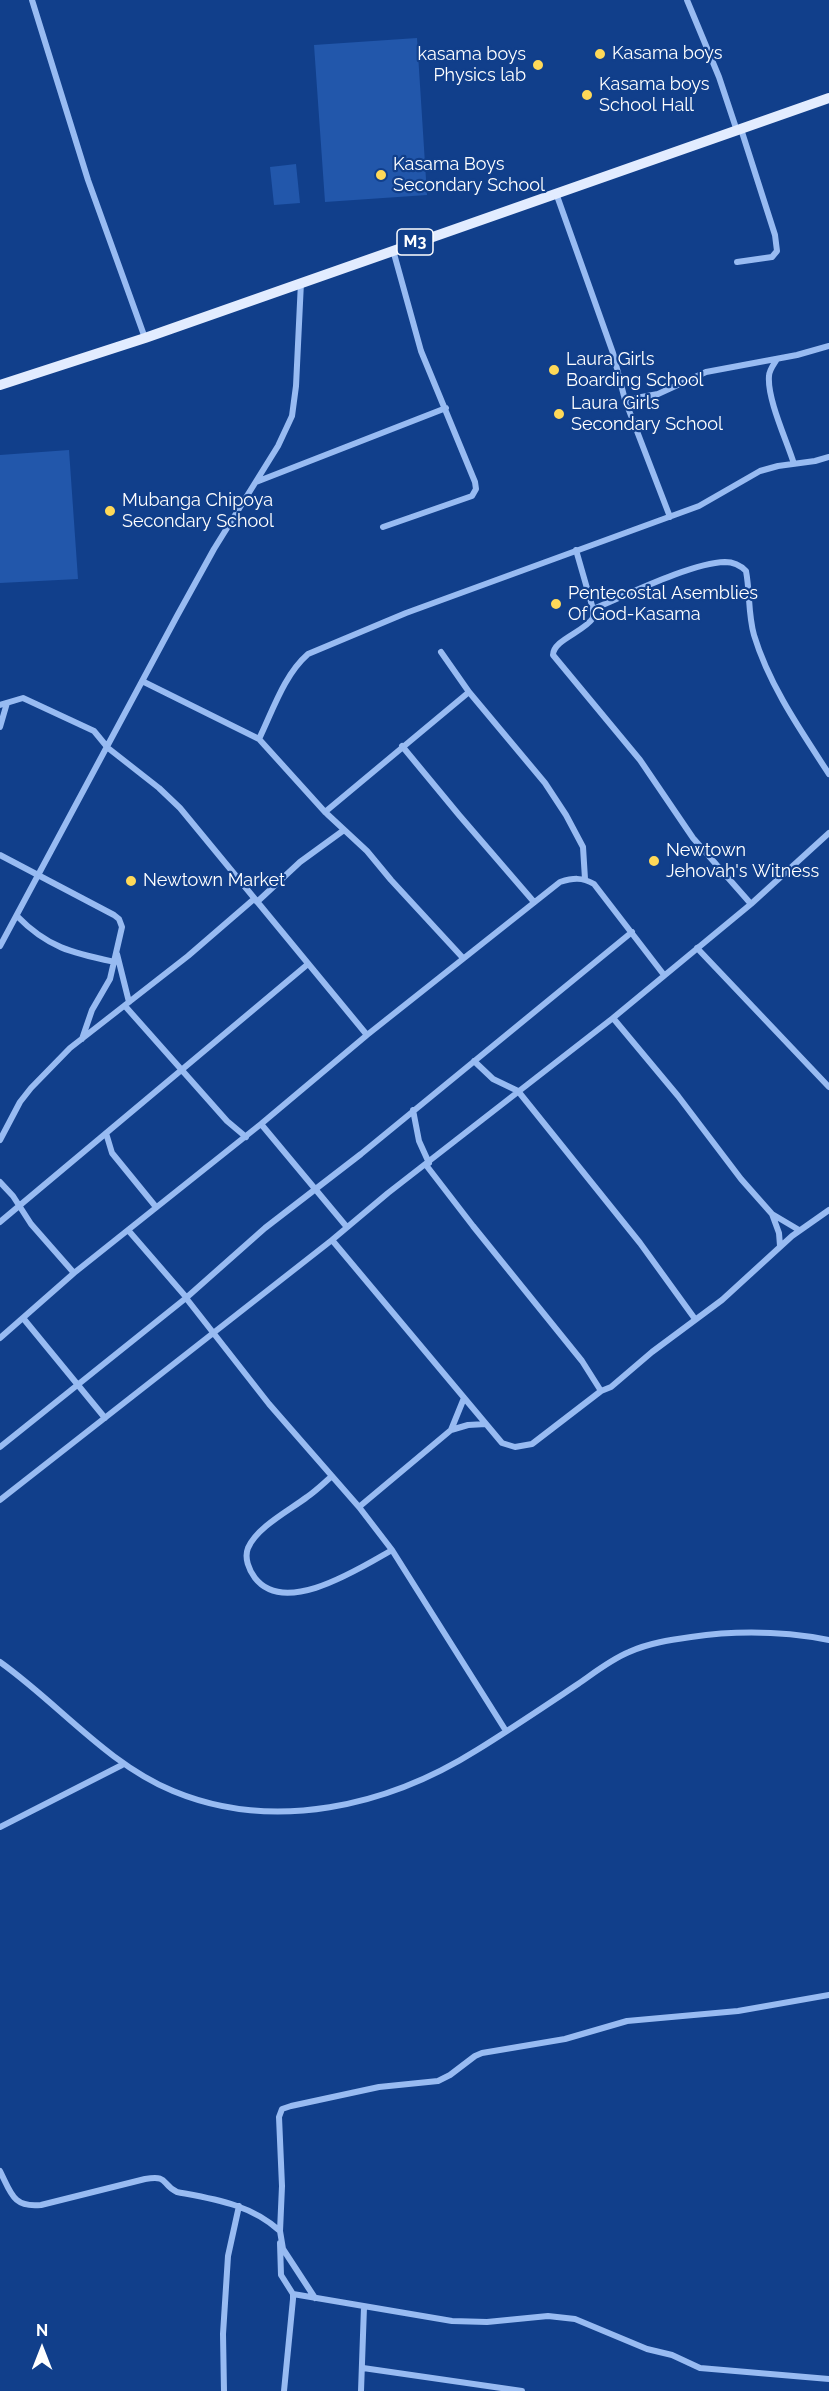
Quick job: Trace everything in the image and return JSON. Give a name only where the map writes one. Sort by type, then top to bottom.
[{"type":"main road","name":"M3","points":[[0,384],[145,338],[829,98]]},
{"type":"street","points":[[32,0],[88,180],[145,338]]},
{"type":"street","points":[[687,0],[739,130],[775,236],[777,251],[772,257],[737,262]]},
{"type":"street","points":[[556,193],[613,352],[625,400],[670,517]]},
{"type":"street","points":[[383,527],[472,496],[476,489],[476,482],[422,351],[393,250]]},
{"type":"street","points":[[0,946],[198,578],[278,446],[292,416],[296,386],[301,282]]},
{"type":"street","points":[[625,400],[658,394],[706,372],[777,359],[829,346]]},
{"type":"street","points":[[777,359],[769,373],[769,382],[794,464]]},
{"type":"street","points":[[255,482],[446,408]]},
{"type":"street","points":[[259,739],[290,676],[308,654],[406,613],[699,506],[760,471],[829,457]]},
{"type":"street","points":[[576,550],[593,609],[593,618],[590,624],[556,645],[553,655],[640,760],[693,838],[751,904]]},
{"type":"street","points":[[593,609],[697,568],[726,562],[738,564],[746,571],[750,613],[764,662],[807,740],[829,774]]},
{"type":"street","points":[[441,652],[469,692],[545,783],[566,815],[583,847],[585,879]]},
{"type":"street","points":[[142,681],[242,728],[259,739],[324,812],[366,851],[464,958]]},
{"type":"street","points":[[324,812],[469,692]]},
{"type":"street","points":[[0,705],[17,698],[28,699],[70,721],[83,724],[159,788],[180,808],[367,1035]]},
{"type":"street","points":[[0,727],[7,703]]},
{"type":"street","points":[[402,746],[534,902]]},
{"type":"street","points":[[0,1140],[20,1102],[31,1088],[81,1039],[188,956],[300,862],[344,830]]},
{"type":"street","points":[[0,1500],[613,1018],[751,904],[829,832]]},
{"type":"street","points":[[0,855],[119,919],[122,927],[110,979],[92,1010],[81,1039]]},
{"type":"street","points":[[0,1338],[74,1273],[246,1137],[367,1035],[560,882],[571,878],[585,879],[594,884],[664,975]]},
{"type":"street","points":[[17,916],[37,935],[54,946],[115,962]]},
{"type":"street","points":[[0,1447],[632,932]]},
{"type":"street","points":[[697,948],[829,1087]]},
{"type":"street","points":[[116,952],[127,1004],[181,1069],[227,1120],[246,1137]]},
{"type":"street","points":[[0,1222],[308,963]]},
{"type":"street","points":[[613,1018],[678,1096],[741,1179],[772,1214],[800,1230]]},
{"type":"street","points":[[474,1061],[493,1079],[519,1091],[640,1243],[695,1319]]},
{"type":"street","points":[[414,1110],[419,1141],[428,1164],[473,1226],[582,1360],[601,1391]]},
{"type":"street","points":[[261,1124],[346,1226]]},
{"type":"street","points":[[106,1133],[112,1153],[156,1207]]},
{"type":"street","points":[[0,1182],[74,1273]]},
{"type":"street","points":[[332,1240],[502,1443],[515,1447],[527,1446],[601,1391],[611,1387],[637,1364],[740,1285],[780,1246],[829,1210]]},
{"type":"street","points":[[772,1214],[779,1233],[780,1246]]},
{"type":"street","points":[[128,1230],[186,1297],[269,1404],[359,1507],[392,1550],[506,1731]]},
{"type":"street","points":[[23,1318],[105,1418]]},
{"type":"street","points":[[451,1430],[464,1398]]},
{"type":"street","points":[[359,1507],[451,1430],[468,1425],[486,1424]]},
{"type":"street","points":[[332,1476],[308,1497],[274,1521],[248,1548],[247,1561],[251,1573],[260,1585],[270,1591],[286,1594],[319,1587],[362,1568],[392,1550]]},
{"type":"street","points":[[0,1662],[122,1765],[173,1791],[236,1810],[307,1811],[379,1797],[415,1784],[461,1760],[604,1666],[628,1652],[647,1645],[702,1635],[751,1631],[794,1633],[829,1640]]},
{"type":"street","points":[[0,1827],[122,1765]]},
{"type":"street","points":[[284,2391],[293,2294],[281,2275],[282,2186],[279,2117],[282,2109],[379,2087],[438,2081],[482,2053],[565,2039],[627,2021],[738,2011],[829,1995]]},
{"type":"street","points":[[0,2171],[16,2202],[26,2205],[41,2205],[145,2179],[159,2178],[165,2180],[172,2190],[177,2192],[239,2206],[280,2231]]},
{"type":"street","points":[[224,2391],[223,2334],[228,2256],[239,2206]]},
{"type":"street","points":[[280,2242],[315,2298]]},
{"type":"street","points":[[293,2294],[453,2321],[487,2322],[549,2316],[575,2319],[647,2349],[672,2355],[700,2368],[829,2379]]},
{"type":"street","points":[[361,2391],[364,2307]]},
{"type":"street","points":[[363,2368],[522,2391]]},
{"type":"street","points":[[457,2391],[458,2382]]},
{"type":"shaded area","points":[[417,38],[427,195],[325,202],[314,45]]},
{"type":"shaded area","points":[[296,164],[300,203],[274,205],[270,167]]},
{"type":"shaded area","points":[[69,450],[78,579],[0,583],[0,455]]},
{"type":"place","name":"Kasama boys","points":[[600,54]]},
{"type":"place","name":"kasama boys Physics lab","points":[[538,65]]},
{"type":"place","name":"Kasama boys School Hall","points":[[587,95]]},
{"type":"place","name":"Kasama Boys Secondary School","points":[[381,175]]},
{"type":"place","name":"Laura Girls Boarding School","points":[[554,370]]},
{"type":"place","name":"Laura Girls Secondary School","points":[[559,414]]},
{"type":"place","name":"Mubanga Chipoya Secondary School","points":[[110,511]]},
{"type":"place","name":"Pentecostal Asemblies Of God-Kasama","points":[[556,604]]},
{"type":"place","name":"Newtown Jehovah's Witness","points":[[654,861]]},
{"type":"place","name":"Newtown Market","points":[[131,881]]}]
